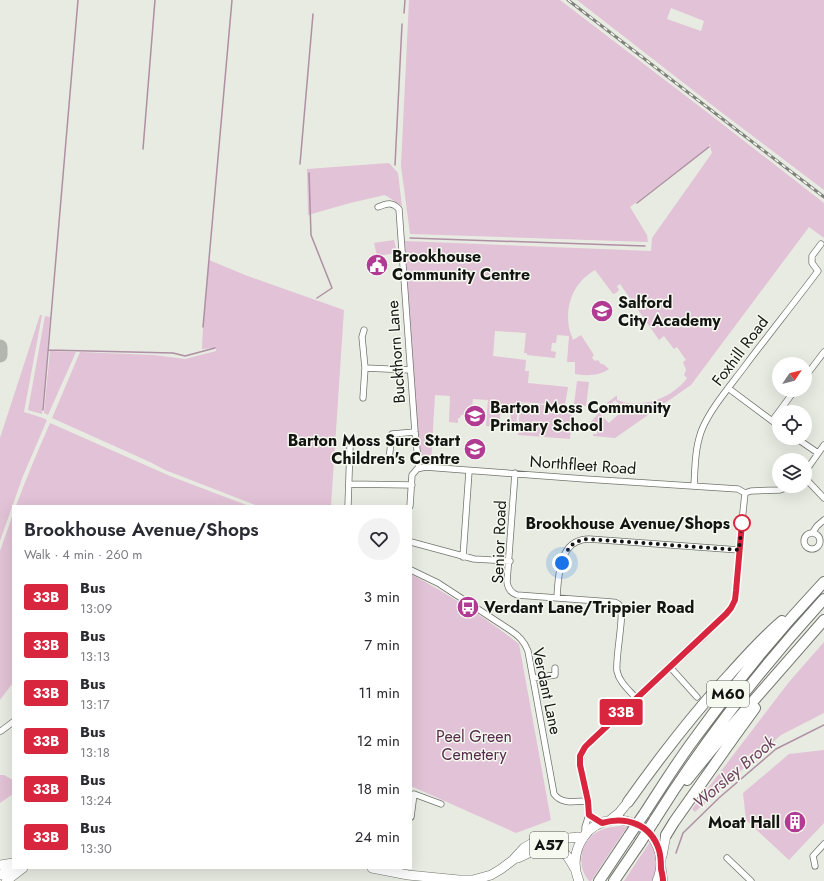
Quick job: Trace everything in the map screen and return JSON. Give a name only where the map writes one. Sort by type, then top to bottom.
[{"type":"highway","name":"M60","points":[[599,881],[695,738],[732,689],[780,631],[824,582]]},
{"type":"highway","name":"M60","points":[[614,881],[691,764],[741,696],[779,649],[824,599]]},
{"type":"highway","points":[[606,822],[619,813],[676,737],[718,687],[771,631],[807,600]]},
{"type":"highway","name":"M60","points":[[666,835],[785,665],[824,620]]},
{"type":"highway","points":[[654,820],[727,731],[785,665]]},
{"type":"highway","points":[[606,822],[620,820],[636,824],[645,829],[658,846],[661,865]]},
{"type":"highway","name":"A57","points":[[576,871],[575,861],[577,851],[584,837],[590,830],[606,822]]},
{"type":"highway","points":[[657,881],[666,835]]},
{"type":"highway","name":"A57","points":[[377,869],[405,875],[459,880],[482,879],[501,869],[513,860],[524,848],[540,839],[584,837]]},
{"type":"highway","name":"A57","points":[[513,860],[538,848],[552,846],[560,849],[566,854],[580,881]]},
{"type":"highway","points":[[0,865],[12,863]]},
{"type":"highway","points":[[0,875],[12,869]]},
{"type":"highway","points":[[6,881],[22,869]]},
{"type":"highway","points":[[573,881],[576,871]]},
{"type":"main road","points":[[661,865],[663,881]]},
{"type":"street","name":"Buckthorn Lane","points":[[378,207],[390,204],[395,205],[399,209],[410,370],[419,468]]},
{"type":"street","name":"Foxhill Road","points":[[694,486],[698,440],[708,417],[728,388],[821,271],[812,263],[812,256],[821,244]]},
{"type":"street","points":[[363,398],[365,368],[362,337],[364,330]]},
{"type":"street","points":[[812,368],[824,352]]},
{"type":"street","points":[[365,368],[410,370]]},
{"type":"street","points":[[728,388],[772,420]]},
{"type":"street","points":[[784,405],[790,397]]},
{"type":"street","points":[[389,459],[392,434],[415,432]]},
{"type":"street","points":[[806,445],[818,454]]},
{"type":"street","points":[[812,462],[824,445]]},
{"type":"street","points":[[348,505],[350,446]]},
{"type":"street","name":"Northfleet Road","points":[[419,468],[428,467],[738,489],[745,493]]},
{"type":"street","points":[[410,505],[413,473],[419,468]]},
{"type":"street","points":[[463,557],[468,471]]},
{"type":"street","name":"Senior Road","points":[[516,474],[508,586],[509,590],[517,595],[617,603],[620,606],[621,611],[617,671],[623,684],[636,698]]},
{"type":"street","points":[[349,484],[412,485]]},
{"type":"street","points":[[812,485],[824,498]]},
{"type":"street","points":[[584,837],[589,815],[588,801],[580,765],[580,756],[582,752],[589,743],[731,608],[735,600],[745,493],[750,491],[772,490]]},
{"type":"street","points":[[813,532],[824,520]]},
{"type":"street","points":[[557,597],[560,572],[565,554],[572,544],[582,540],[588,539],[739,550]]},
{"type":"street","points":[[412,542],[463,557],[510,561]]},
{"type":"street","name":"Verdant Lane","points":[[412,570],[438,583],[518,635],[526,645],[554,794],[558,798],[567,802],[588,801]]},
{"type":"street","points":[[670,667],[697,697]]},
{"type":"street","points":[[533,678],[555,675],[555,668]]},
{"type":"street","points":[[1,731],[12,723]]},
{"type":"street","points":[[412,809],[414,794],[441,804]]},
{"type":"street","points":[[589,815],[606,822]]},
{"type":"street","points":[[815,866],[813,856],[824,844]]},
{"type":"street","points":[[727,858],[751,881]]},
{"type":"green space","points":[[409,0],[560,0],[824,203],[824,238],[809,227],[691,385],[615,438],[593,436],[593,434],[597,434],[597,430],[589,428],[590,423],[603,408],[605,410],[600,414],[609,423],[624,409],[615,400],[609,406],[607,403],[616,396],[617,400],[636,404],[646,403],[665,396],[681,385],[687,378],[684,375],[686,370],[683,362],[686,360],[677,347],[674,349],[664,336],[659,340],[620,284],[617,286],[619,290],[613,294],[595,270],[576,287],[568,310],[569,328],[573,340],[581,335],[594,355],[592,358],[595,361],[598,360],[609,369],[592,375],[575,374],[575,362],[567,362],[569,336],[557,335],[556,343],[552,343],[551,351],[556,352],[555,358],[527,355],[527,353],[524,353],[526,333],[495,331],[493,356],[526,360],[525,371],[529,371],[528,383],[568,387],[565,405],[519,402],[515,431],[510,431],[511,410],[501,409],[499,427],[486,426],[488,400],[473,399],[471,415],[461,415],[460,418],[458,418],[458,423],[449,422],[450,396],[435,395],[431,463],[422,462],[419,459],[405,241],[651,251],[652,238],[712,153],[709,143],[709,147],[630,207],[647,235],[648,242],[410,234],[401,166]]},
{"type":"green space","points":[[577,0],[824,0],[824,190]],"holes":[[[671,8],[704,21],[701,31],[667,19]]]},
{"type":"green space","points":[[389,163],[398,173],[402,206],[385,195],[308,215],[307,169]]},
{"type":"green space","points":[[394,240],[397,253],[377,256],[374,243]]},
{"type":"green space","points":[[209,260],[245,275],[344,310],[331,505],[255,505],[165,470],[52,418],[80,352],[154,355],[185,359],[216,351],[216,348],[202,349]]},
{"type":"green space","points":[[40,315],[42,315],[24,412],[47,420],[23,476],[0,541],[0,438]]},
{"type":"green space","points":[[45,316],[50,317],[42,414],[28,410]]},
{"type":"green space","points":[[50,351],[76,352],[48,415],[44,413]]},
{"type":"green space","points":[[577,381],[589,382],[586,406],[574,404]]},
{"type":"green space","points":[[520,403],[572,407],[570,439],[518,435]]},
{"type":"green space","points":[[50,423],[170,476],[246,505],[16,505]]},
{"type":"green space","points":[[12,517],[12,684],[0,700],[0,551]]},
{"type":"green space","name":"Peel Green Cemetery","points":[[412,575],[466,607],[519,644],[551,820],[516,833],[412,786]]},
{"type":"green space","points":[[824,642],[824,713],[781,735],[695,812],[692,809],[789,682]]},
{"type":"green space","points":[[824,750],[824,823],[789,860],[746,820],[743,793],[789,754]]},
{"type":"green space","points":[[0,775],[4,775],[12,779],[12,795],[0,803]]},
{"type":"green space","points":[[619,826],[627,827],[591,881],[589,881],[582,867],[581,861],[585,845],[591,836],[596,833],[606,828]]},
{"type":"green space","points":[[650,842],[657,857],[656,881],[624,881]]},
{"type":"waterway","points":[[43,410],[78,0]]},
{"type":"waterway","points":[[143,149],[155,0]]},
{"type":"waterway","points":[[203,327],[232,0]]},
{"type":"waterway","points":[[404,13],[405,0]]},
{"type":"waterway","points":[[300,164],[313,14]]},
{"type":"waterway","points":[[395,165],[402,24]]},
{"type":"waterway","points":[[637,203],[709,147]]},
{"type":"waterway","points":[[309,173],[311,235],[332,288],[317,298]]},
{"type":"waterway","points":[[410,238],[645,246]]},
{"type":"waterway","points":[[48,350],[173,353],[185,356],[215,348]]},
{"type":"waterway","name":"Worsley Brook","points":[[676,853],[683,833],[720,797],[776,749],[824,725]]},
{"type":"taxiway","points":[[0,347],[0,355]]},
{"type":"railway","points":[[568,0],[824,197]]},
{"type":"bus line","name":"33B","points":[[663,881],[660,851],[652,837],[645,829],[636,824],[620,820],[602,823],[598,822],[589,815],[588,801],[580,765],[580,756],[589,743],[731,608],[735,600],[742,523]]},
{"type":"place","name":"Brookhouse Community Centre","points":[[377,265]]},
{"type":"place","name":"Salford City Academy","points":[[602,311]]},
{"type":"place","name":"Barton Moss Community Primary School","points":[[475,416]]},
{"type":"place","name":"Barton Moss Sure Start Children's Centre","points":[[475,449]]},
{"type":"place","name":"Brookhouse Avenue/Shops","points":[[742,523]]},
{"type":"place","name":"Verdant Lane/Trippier Road","points":[[468,607]]},
{"type":"place","name":"Moat Hall","points":[[795,822]]},
{"type":"route","points":[[562,563],[565,554],[572,544],[588,539],[739,550],[742,523]]}]
